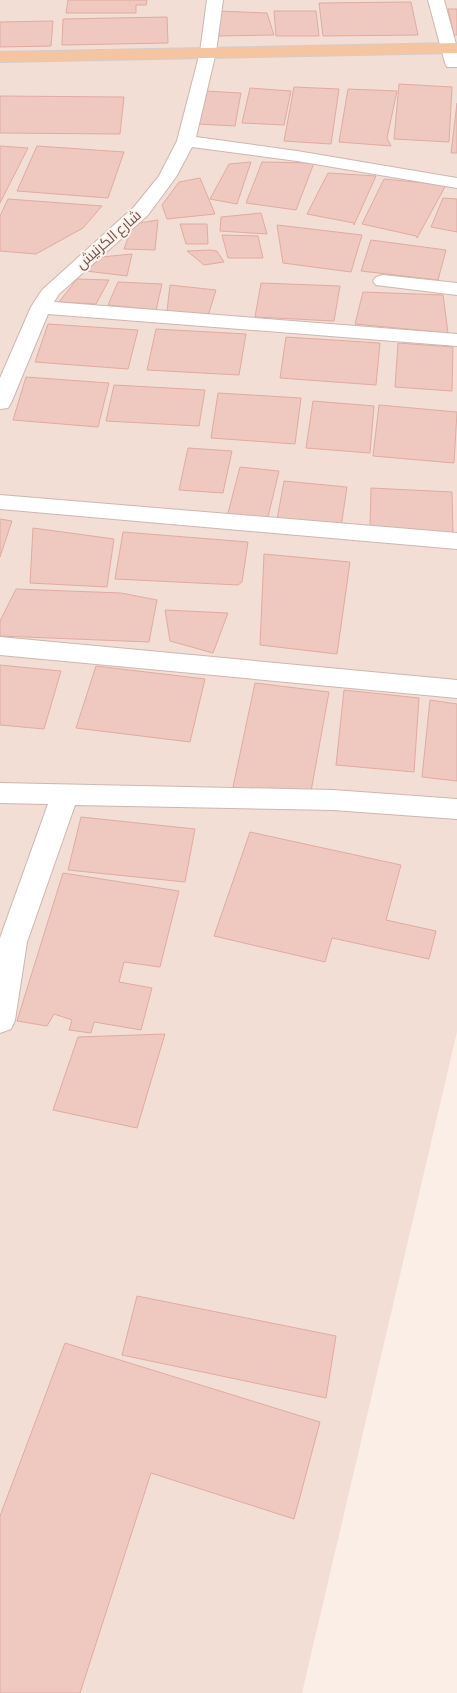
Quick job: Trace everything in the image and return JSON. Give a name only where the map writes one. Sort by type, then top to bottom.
[{"type":"main road","points":[[0,57],[205,60],[454,56]]},
{"type":"main road","points":[[0,70],[205,60]]},
{"type":"street","name":"شارع الكرنيش","points":[[0,403],[6,376],[41,307],[52,290],[141,211],[167,177],[186,141],[205,60],[215,0]]},
{"type":"street","points":[[436,0],[454,56]]},
{"type":"street","points":[[186,141],[297,156],[457,183]]},
{"type":"street","points":[[383,281],[457,289]]},
{"type":"street","points":[[41,307],[457,340]]},
{"type":"street","points":[[0,502],[457,541]]},
{"type":"street","points":[[0,646],[457,689]]},
{"type":"street","points":[[0,794],[333,800],[457,809]]},
{"type":"street","points":[[0,1020],[13,942],[65,794]]},
{"type":"shaded area","points":[[0,0],[457,0],[457,1032],[302,1693],[0,1693]]},
{"type":"building","points":[[68,0],[147,0],[146,5],[136,5],[136,13],[66,13]]},
{"type":"building","points":[[411,2],[418,35],[323,36],[319,3]]},
{"type":"building","points":[[448,9],[457,9],[457,35],[454,35]]},
{"type":"building","points":[[217,11],[267,13],[274,35],[219,36]]},
{"type":"building","points":[[274,11],[316,11],[319,36],[276,36]]},
{"type":"building","points":[[167,17],[168,43],[62,45],[63,19]]},
{"type":"building","points":[[53,21],[51,46],[0,47],[0,22]]},
{"type":"building","points":[[399,84],[452,87],[449,142],[394,139]]},
{"type":"building","points":[[294,87],[339,89],[331,144],[284,141]]},
{"type":"building","points":[[250,88],[291,91],[284,125],[242,123]]},
{"type":"building","points":[[348,89],[397,91],[387,138],[391,146],[339,142]]},
{"type":"building","points":[[205,91],[241,93],[235,126],[198,124]]},
{"type":"building","points":[[0,96],[124,97],[120,134],[0,133]]},
{"type":"building","points":[[457,103],[457,153],[451,153]]},
{"type":"building","points":[[0,146],[28,148],[0,203]]},
{"type":"building","points":[[37,146],[124,152],[108,198],[17,191]]},
{"type":"building","points":[[251,162],[237,204],[210,199],[229,164]]},
{"type":"building","points":[[262,162],[314,163],[296,210],[246,203]]},
{"type":"building","points":[[328,173],[376,176],[354,225],[354,223],[307,214]]},
{"type":"building","points":[[200,178],[215,214],[167,219],[162,205],[179,182]]},
{"type":"building","points":[[384,179],[446,185],[417,238],[416,236],[362,224]]},
{"type":"building","points":[[443,198],[457,199],[457,232],[431,227]]},
{"type":"building","points":[[8,199],[102,206],[83,228],[36,254],[0,251],[0,216]]},
{"type":"building","points":[[261,213],[267,234],[220,231],[221,217]]},
{"type":"building","points":[[158,220],[155,250],[124,249],[133,224]]},
{"type":"building","points":[[180,224],[207,224],[208,244],[186,244]]},
{"type":"building","points":[[277,225],[362,235],[351,272],[283,263]]},
{"type":"building","points":[[222,235],[258,236],[263,258],[228,258]]},
{"type":"building","points":[[371,240],[446,250],[438,280],[361,271]]},
{"type":"building","points":[[187,251],[217,251],[224,262],[204,265]]},
{"type":"building","points":[[132,254],[127,276],[86,271],[101,257]]},
{"type":"building","points":[[77,279],[109,280],[96,304],[59,302]]},
{"type":"building","points":[[118,282],[162,284],[156,310],[108,305]]},
{"type":"building","points":[[261,283],[340,286],[334,321],[255,317]]},
{"type":"building","points":[[170,285],[216,290],[208,316],[167,311]]},
{"type":"building","points":[[363,292],[443,295],[448,333],[355,324]]},
{"type":"building","points":[[48,324],[138,330],[128,369],[35,362]]},
{"type":"building","points":[[156,329],[246,334],[239,375],[147,370]]},
{"type":"building","points":[[286,337],[380,343],[376,385],[280,378]]},
{"type":"building","points":[[398,343],[453,347],[452,391],[395,387]]},
{"type":"building","points":[[26,377],[109,383],[98,427],[13,420]]},
{"type":"building","points":[[114,385],[205,390],[199,426],[106,421]]},
{"type":"building","points":[[218,393],[301,398],[295,444],[211,438]]},
{"type":"building","points":[[313,401],[374,406],[370,453],[306,448]]},
{"type":"building","points":[[379,405],[457,412],[454,463],[373,456]]},
{"type":"building","points":[[188,448],[232,451],[223,493],[179,490]]},
{"type":"building","points":[[240,467],[279,471],[267,521],[227,517]]},
{"type":"building","points":[[284,481],[347,487],[341,527],[277,520]]},
{"type":"building","points":[[371,488],[452,492],[453,533],[370,529]]},
{"type":"building","points":[[0,519],[12,521],[0,557]]},
{"type":"building","points":[[33,528],[114,539],[107,587],[30,583]]},
{"type":"building","points":[[123,532],[248,542],[242,582],[238,585],[115,579]]},
{"type":"building","points":[[264,554],[350,562],[337,654],[260,645]]},
{"type":"building","points":[[16,589],[121,593],[157,600],[149,642],[0,636],[0,621]]},
{"type":"building","points":[[165,610],[228,613],[213,653],[170,641]]},
{"type":"building","points":[[0,665],[61,671],[44,729],[0,725]]},
{"type":"building","points":[[96,666],[205,679],[190,742],[76,728]]},
{"type":"building","points":[[255,683],[329,692],[310,797],[233,787]]},
{"type":"building","points":[[344,690],[419,698],[414,772],[336,765]]},
{"type":"building","points":[[430,700],[457,704],[457,781],[422,777]]},
{"type":"building","points":[[81,817],[195,829],[185,882],[68,870]]},
{"type":"building","points":[[250,832],[401,865],[386,920],[436,931],[429,959],[332,938],[325,962],[214,936]]},
{"type":"building","points":[[63,873],[179,891],[160,967],[124,962],[119,982],[152,988],[141,1030],[94,1022],[91,1033],[69,1030],[72,1020],[54,1014],[47,1026],[17,1021]]},
{"type":"building","points":[[165,1034],[137,1128],[53,1110],[78,1037]]},
{"type":"building","points":[[137,1296],[336,1336],[326,1398],[122,1355]]},
{"type":"building","points":[[65,1343],[320,1422],[294,1519],[151,1473],[80,1693],[0,1693],[0,1516]]}]
